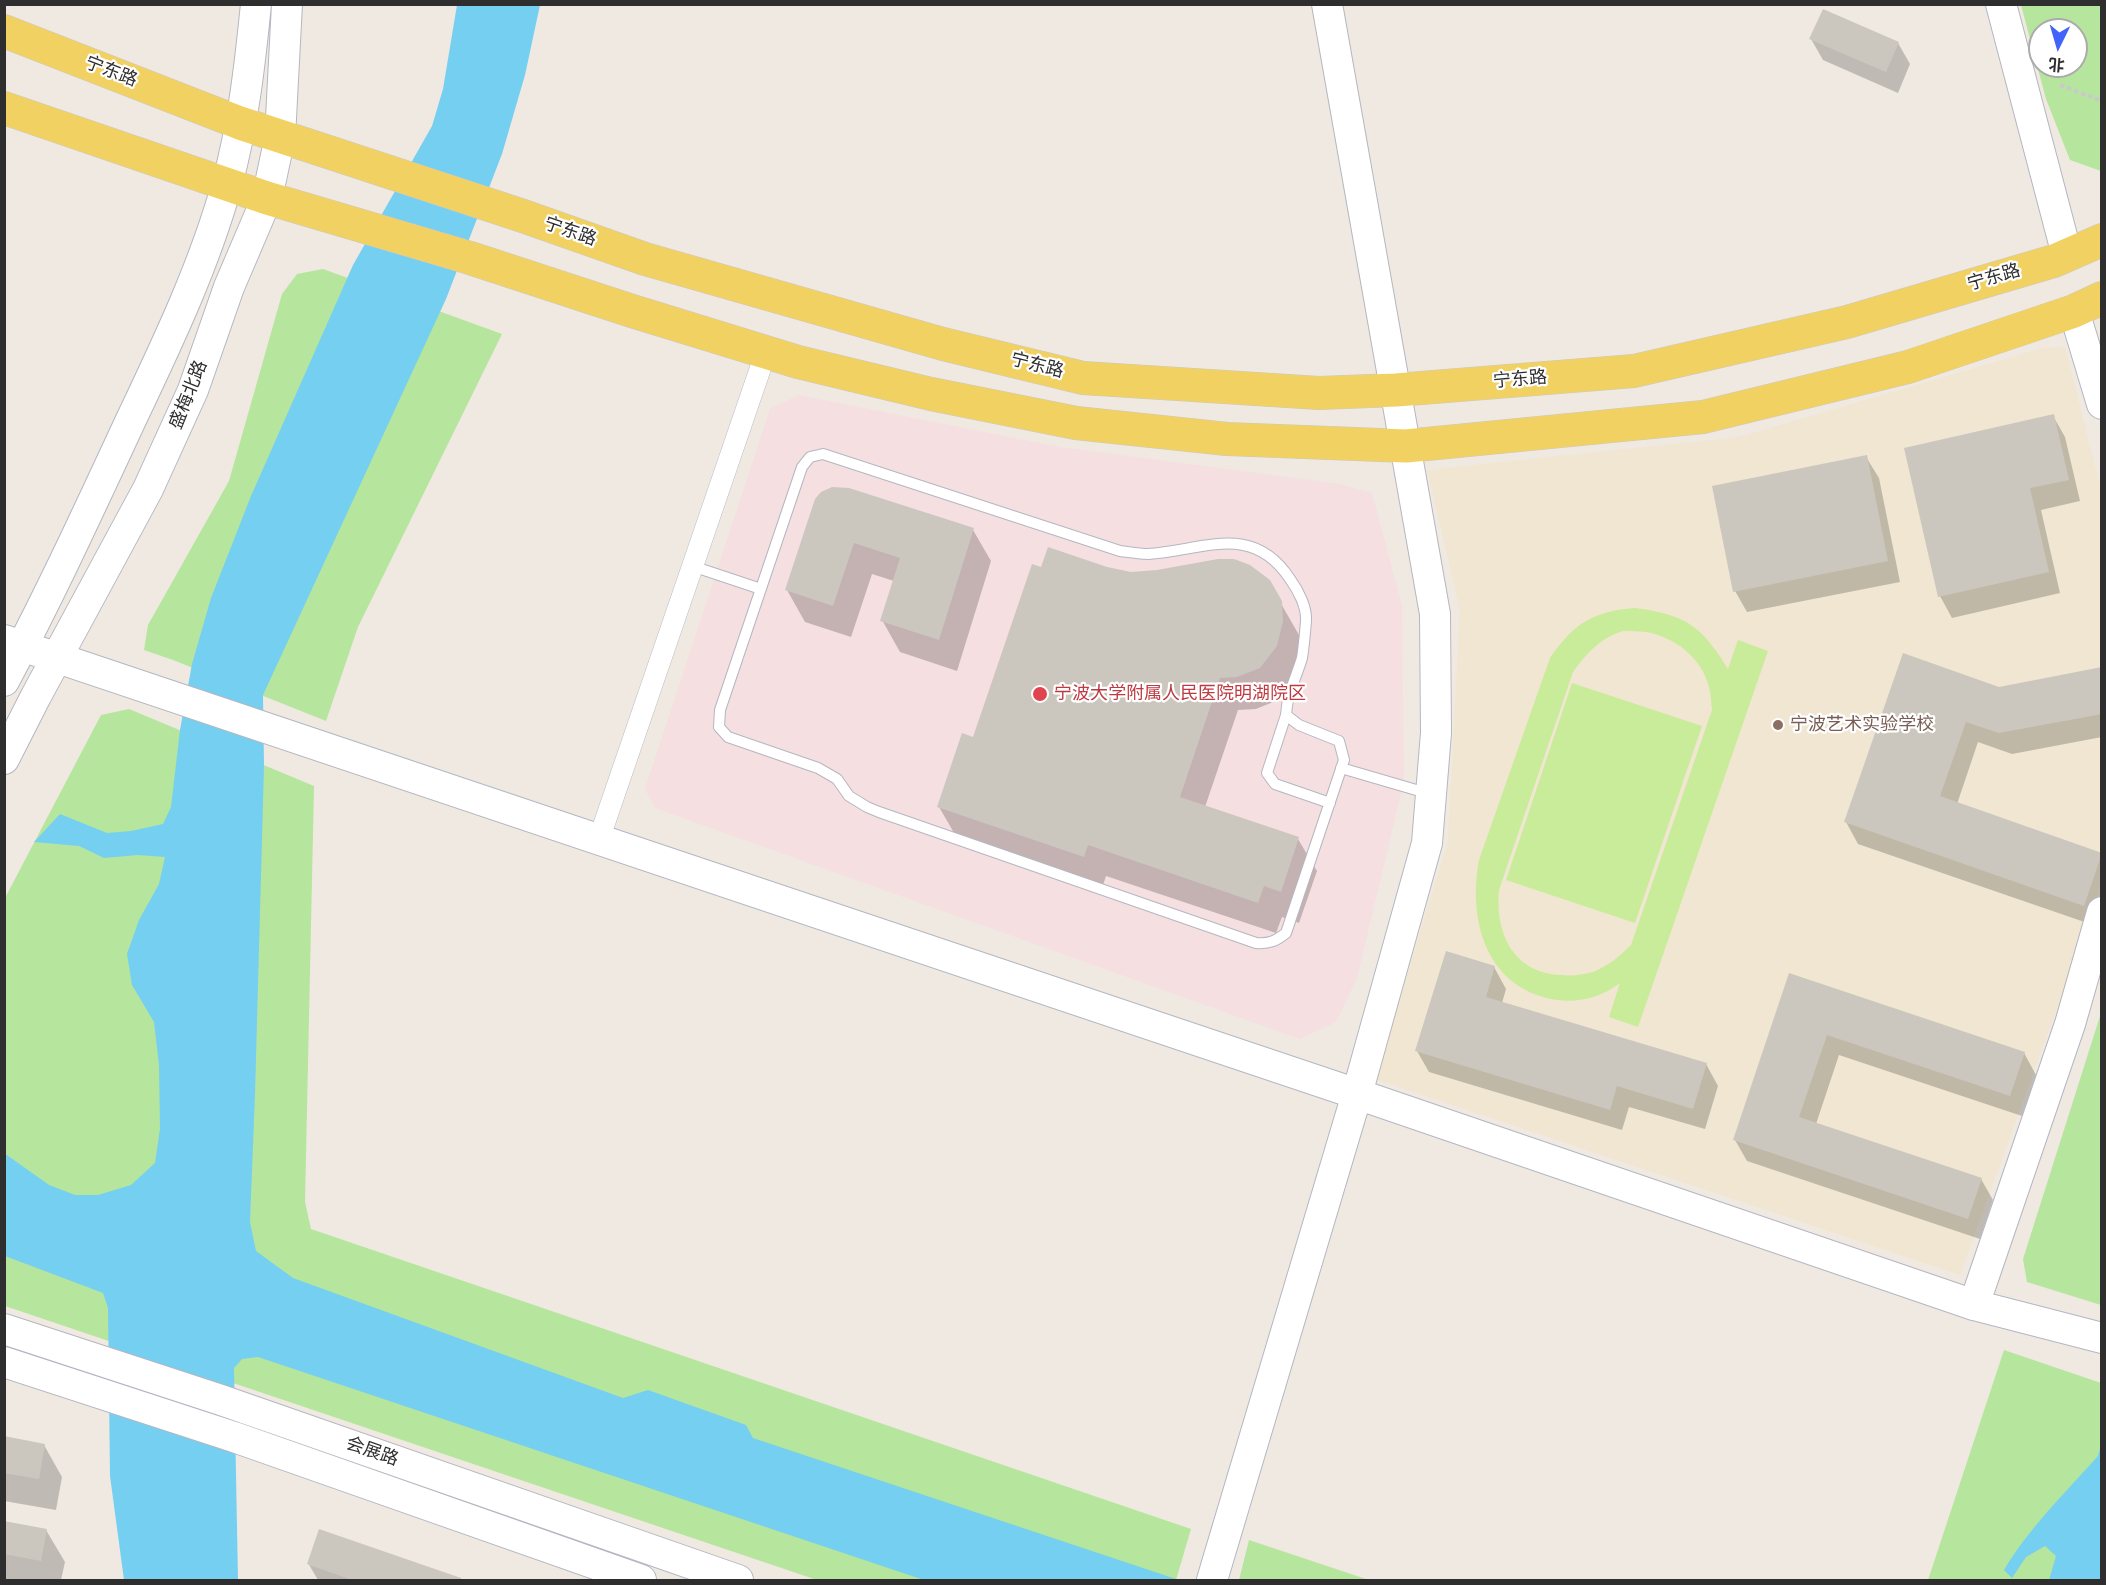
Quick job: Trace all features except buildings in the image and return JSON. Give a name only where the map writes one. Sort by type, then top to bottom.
[{"type":"main road","name":"宁东路","points":[[4,31],[240,123],[523,216],[645,259],[943,344],[1083,378],[1319,393],[1396,390],[1634,371],[1846,322],[2054,261],[2102,240]]},
{"type":"main road","points":[[4,108],[267,198],[470,258],[798,362],[931,394],[1076,423],[1227,439],[1406,446],[1703,417],[1908,367],[2088,304]]},
{"type":"street","points":[[4,681],[14,643],[56,581],[158,363],[209,240],[227,183],[240,123],[256,4]]},
{"type":"street","name":"盛梅北路","points":[[4,759],[148,489],[193,390],[230,287],[267,198],[280,137],[287,4]]},
{"type":"street","points":[[1212,1581],[1357,1094],[1427,843],[1436,733],[1435,614],[1327,4]]},
{"type":"street","points":[[2001,4],[2067,255]]},
{"type":"street","points":[[2088,304],[2102,404]]},
{"type":"street","points":[[599,839],[766,352]]},
{"type":"street","points":[[14,643],[1357,1094],[1974,1305],[2102,1338]]},
{"type":"street","points":[[1974,1305],[2070,1024],[2102,912]]},
{"type":"street","name":"会展路","points":[[4,1329],[221,1400],[738,1581]]},
{"type":"street","name":"会展路","points":[[4,1362],[234,1437],[639,1580]]},
{"type":"lane","points":[[1286,715],[1299,725],[1340,741],[1344,760],[1330,803],[1286,933],[1267,944],[1245,939],[867,807],[849,796],[837,779],[818,768],[728,737],[719,727],[720,710],[802,468],[810,457],[822,454],[1120,551],[1146,554],[1207,544],[1243,544],[1266,552],[1281,564],[1298,590],[1306,618],[1302,657],[1287,700],[1286,715],[1267,773],[1275,784],[1330,803]]},
{"type":"lane","points":[[692,566],[761,589]]},
{"type":"lane","points":[[1341,768],[1431,794]]},
{"type":"path","points":[[2060,85],[2102,101]]},
{"type":"shaded area","name":"宁波艺术实验学校","points":[[2065,347],[2101,490],[2101,877],[2098,895],[1960,1275],[1375,1079],[1448,842],[1460,609],[1427,470],[1739,437],[2043,348]]},
{"type":"shaded area","name":"宁波大学附属人民医院明湖院区","points":[[799,395],[1060,447],[1340,484],[1372,493],[1402,606],[1404,781],[1357,978],[1336,1022],[1300,1039],[655,808],[645,789],[770,409]]},
{"type":"green space","points":[[2021,5],[2101,5],[2101,171],[2070,160],[2046,99],[2040,78],[2088,78],[2088,18],[2028,18],[2028,31]]},
{"type":"green space","points":[[323,269],[502,334],[358,627],[326,721],[144,650],[148,625],[229,481],[282,294],[297,274]]},
{"type":"green space","points":[[1635,608],[1680,619],[1700,632],[1728,669],[1738,640],[1768,651],[1638,1027],[1609,1017],[1620,983],[1596,996],[1570,1001],[1551,999],[1529,991],[1510,980],[1496,964],[1486,946],[1476,905],[1479,860],[1550,658],[1568,636],[1586,621],[1608,612]],"holes":[[[1623,631],[1657,635],[1686,650],[1694,658],[1705,677],[1710,690],[1712,710],[1631,945],[1604,967],[1593,972],[1581,975],[1544,973],[1519,959],[1510,948],[1500,921],[1499,890],[1573,672],[1601,642]]]},
{"type":"green space","points":[[1572,683],[1702,726],[1635,923],[1506,880]]},
{"type":"green space","points":[[129,709],[314,786],[305,1202],[311,1229],[1191,1529],[1176,1580],[817,1580],[5,1306],[5,898],[101,715]]},
{"type":"green space","points":[[2101,1013],[2101,1305],[2027,1282],[2023,1259]]},
{"type":"green space","points":[[2004,1350],[2101,1383],[2101,1580],[1928,1580]]},
{"type":"green space","points":[[1249,1540],[1369,1580],[1239,1580]]},
{"type":"water","points":[[457,5],[540,5],[525,75],[502,154],[446,299],[263,695],[264,765],[250,1222],[256,1251],[293,1278],[623,1398],[648,1390],[746,1425],[753,1438],[1179,1580],[924,1580],[258,1357],[242,1359],[234,1368],[238,1580],[124,1580],[110,1476],[108,1308],[103,1293],[5,1256],[4,1153],[49,1185],[75,1195],[98,1195],[131,1185],[155,1163],[160,1129],[159,1065],[154,1022],[132,985],[127,954],[139,920],[159,884],[165,857],[138,855],[104,858],[79,846],[34,842],[60,814],[107,833],[131,831],[163,824],[171,807],[180,730],[192,664],[211,598],[251,496],[353,265],[432,126],[443,89]]},
{"type":"water","points":[[2101,1445],[2101,1580],[2049,1580],[2056,1556],[2045,1546],[2026,1557],[2012,1578],[2004,1570],[2014,1555],[2048,1511],[2098,1456]]},
{"type":"place","name":"宁波大学附属人民医院明湖院区","points":[[1040,694]]},
{"type":"place","name":"宁波艺术实验学校","points":[[1778,725]]}]
